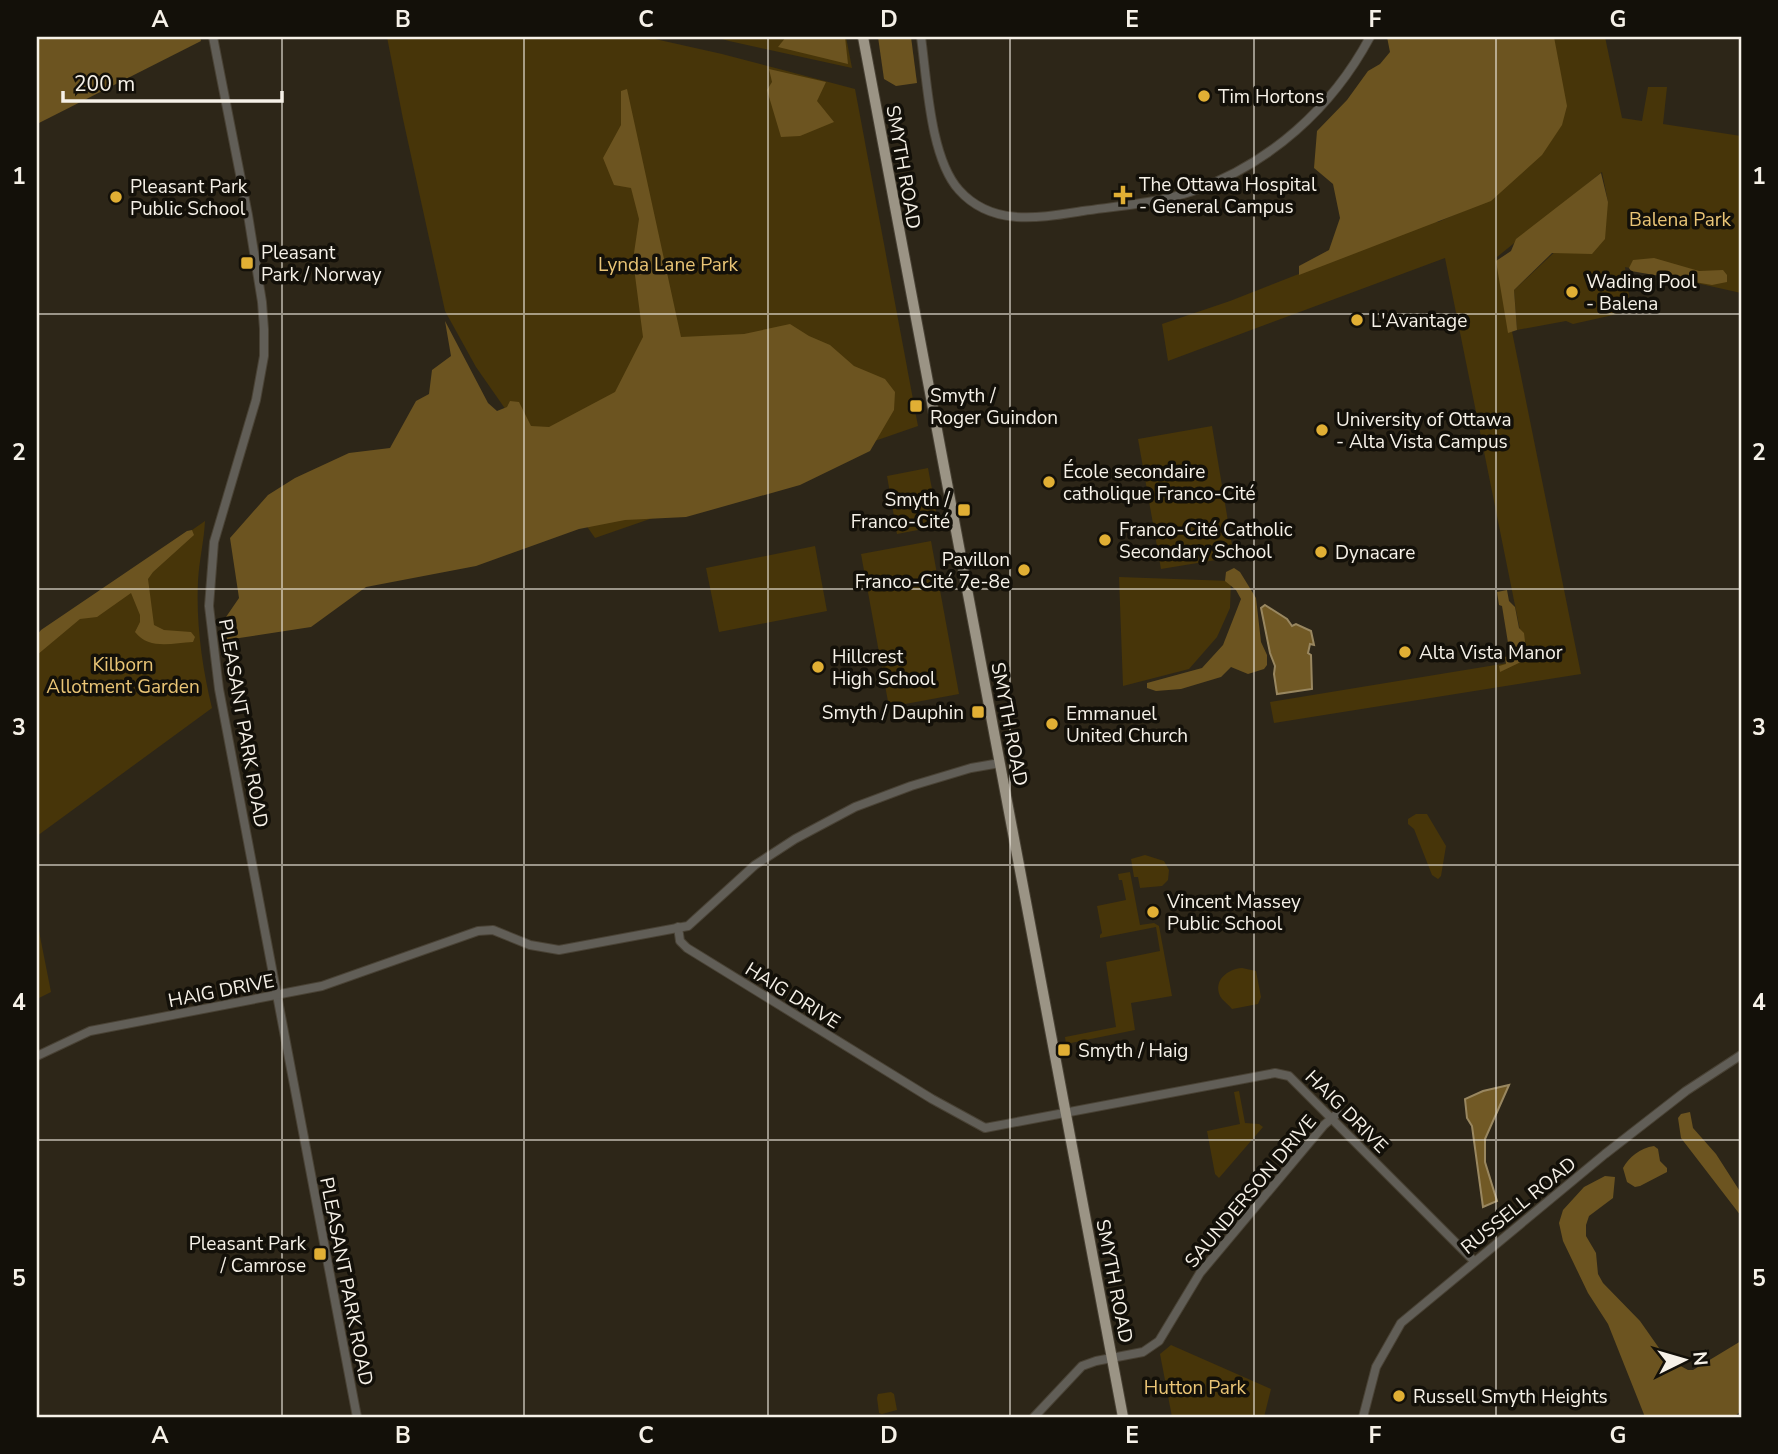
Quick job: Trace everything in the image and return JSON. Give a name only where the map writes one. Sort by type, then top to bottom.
[{"type":"main road","name":"SMYTH ROAD","points":[[863,37],[1123,1417]]},
{"type":"street","name":"PLEASANT PARK ROAD","points":[[213,37],[262,302],[264,356],[252,415],[214,542],[209,606],[219,689],[357,1417]]},
{"type":"street","points":[[920,37],[938,151],[954,184],[970,201],[985,210],[1021,219],[1071,214],[1179,195],[1211,184],[1242,168],[1277,146],[1316,113],[1343,80],[1370,37]]},
{"type":"street","points":[[678,928],[693,922],[755,865],[795,839],[855,807],[971,768],[1000,764]]},
{"type":"street","name":"HAIG DRIVE","points":[[37,1056],[90,1031],[322,986],[478,931],[493,930],[530,945],[559,950],[678,928],[682,944],[911,1086],[985,1128],[1275,1073],[1289,1076],[1335,1116],[1474,1261]]},
{"type":"street","name":"RUSSELL ROAD","points":[[1363,1417],[1376,1367],[1391,1337],[1408,1317],[1686,1091],[1741,1055]]},
{"type":"street","name":"SAUNDERSON DRIVE","points":[[1034,1417],[1082,1366],[1143,1352],[1159,1341],[1200,1273],[1335,1116]]},
{"type":"green space","name":"Lynda Lane Park","points":[[387,37],[646,37],[855,89],[918,426],[595,538],[476,367],[445,311]]},
{"type":"green space","points":[[715,37],[846,37],[852,68],[729,41]]},
{"type":"green space","name":"Balena Park","points":[[1553,37],[1605,37],[1622,118],[1642,121],[1648,87],[1667,87],[1663,124],[1741,136],[1741,293],[1625,267],[1631,311],[1573,324],[1566,321],[1517,330],[1514,290],[1608,202],[1602,172],[1497,257],[1581,674],[1274,723],[1270,702],[1526,660],[1445,258],[1168,361],[1162,324],[1230,301],[1486,201]]},
{"type":"green space","points":[[1212,426],[1234,557],[1161,569],[1138,439]]},
{"type":"green space","points":[[928,468],[939,526],[897,534],[887,476]]},
{"type":"green space","name":"Kilborn Allotment Garden","points":[[205,521],[198,613],[212,708],[37,836],[37,638]]},
{"type":"green space","points":[[931,541],[959,694],[889,707],[861,554]]},
{"type":"green space","points":[[815,546],[827,611],[719,632],[706,568]]},
{"type":"green space","points":[[1119,577],[1231,581],[1230,608],[1217,637],[1189,669],[1123,686]]},
{"type":"green space","points":[[1416,814],[1427,814],[1446,846],[1441,876],[1438,879],[1432,875],[1414,829],[1408,824],[1408,819]]},
{"type":"green space","points":[[1145,855],[1164,861],[1169,870],[1168,880],[1162,886],[1140,888],[1138,877],[1134,877],[1131,859]]},
{"type":"green space","points":[[1130,872],[1140,925],[1154,923],[1159,926],[1172,996],[1131,1003],[1135,1030],[1066,1044],[1065,1037],[1116,1027],[1106,962],[1160,951],[1156,927],[1100,938],[1102,933],[1097,906],[1126,900],[1118,874]]},
{"type":"green space","points":[[37,921],[51,992],[37,999]]},
{"type":"green space","points":[[1242,968],[1256,971],[1261,997],[1258,1004],[1232,1009],[1220,996],[1220,980],[1227,973]]},
{"type":"green space","points":[[1239,1091],[1245,1123],[1263,1127],[1219,1178],[1215,1174],[1207,1131],[1240,1124],[1234,1092]]},
{"type":"green space","name":"Hutton Park","points":[[1171,1345],[1271,1389],[1264,1417],[1172,1417],[1160,1354]]},
{"type":"green space","points":[[878,1394],[894,1394],[897,1410],[879,1413]]},
{"type":"shaded area","points":[[37,37],[200,37],[201,41],[37,124]]},
{"type":"shaded area","points":[[786,37],[845,37],[848,64],[778,47]]},
{"type":"shaded area","points":[[878,37],[911,37],[917,83],[896,86],[884,79]]},
{"type":"shaded area","points":[[1387,37],[1554,37],[1567,106],[1562,125],[1542,155],[1491,201],[1299,275],[1299,266],[1329,250],[1340,218],[1333,184],[1314,168],[1317,131],[1347,100],[1368,71],[1380,64],[1390,52]]},
{"type":"shaded area","points":[[769,69],[826,82],[817,101],[834,122],[800,136],[781,137],[767,90],[772,82]]},
{"type":"shaded area","points":[[627,89],[681,337],[744,334],[790,324],[830,345],[854,366],[885,379],[895,392],[894,410],[870,451],[800,485],[686,517],[625,520],[579,529],[476,566],[366,587],[311,627],[226,640],[226,617],[239,598],[230,538],[268,495],[295,478],[349,453],[390,448],[416,401],[429,394],[432,370],[451,356],[445,321],[488,403],[497,411],[507,407],[510,401],[519,402],[531,426],[549,427],[615,392],[643,337],[633,260],[639,219],[631,188],[614,185],[603,158],[621,125],[621,91]]},
{"type":"shaded area","points":[[1601,173],[1608,202],[1605,239],[1592,254],[1552,253],[1514,290],[1517,330],[1508,333],[1496,261],[1511,251],[1516,239]]},
{"type":"shaded area","points":[[1654,258],[1699,271],[1723,270],[1727,275],[1727,282],[1712,285],[1631,271],[1629,268],[1633,260]]},
{"type":"shaded area","points":[[192,530],[194,535],[148,579],[154,625],[164,630],[191,632],[195,637],[193,642],[161,644],[141,638],[135,632],[140,615],[131,593],[97,617],[80,619],[37,655],[37,635],[41,630]]},
{"type":"shaded area","points":[[1234,568],[1240,572],[1256,598],[1261,642],[1267,655],[1267,665],[1264,669],[1248,674],[1231,667],[1221,677],[1181,689],[1156,691],[1147,688],[1147,683],[1202,668],[1223,645],[1241,599],[1236,590],[1225,581],[1226,572]]},
{"type":"shaded area","points":[[1507,590],[1509,601],[1515,607],[1519,628],[1524,633],[1527,659],[1500,672],[1499,666],[1506,664],[1505,657],[1510,655],[1497,592]]},
{"type":"shaded area","points":[[1265,605],[1287,619],[1292,626],[1296,624],[1311,631],[1314,645],[1310,644],[1308,653],[1311,655],[1312,689],[1277,694],[1275,666],[1261,608]]},
{"type":"shaded area","points":[[1509,1085],[1485,1139],[1485,1162],[1497,1201],[1483,1207],[1472,1126],[1467,1118],[1465,1099],[1483,1091]]},
{"type":"shaded area","points":[[1690,1112],[1693,1128],[1716,1154],[1741,1193],[1741,1216],[1681,1138],[1678,1118],[1681,1114]]},
{"type":"shaded area","points":[[1654,1146],[1658,1149],[1660,1161],[1667,1168],[1667,1172],[1635,1187],[1627,1182],[1623,1168],[1636,1154]]},
{"type":"shaded area","points":[[1605,1176],[1615,1177],[1613,1198],[1589,1216],[1586,1225],[1586,1236],[1596,1253],[1598,1274],[1603,1283],[1640,1321],[1666,1358],[1688,1370],[1693,1370],[1741,1341],[1741,1411],[1734,1417],[1645,1417],[1608,1324],[1588,1293],[1563,1241],[1559,1223],[1563,1210],[1584,1187]]},
{"type":"place","name":"Tim Hortons","points":[[1204,96]]},
{"type":"place","name":"The Ottawa Hospital - General Campus","points":[[1123,195]]},
{"type":"place","name":"Pleasant Park Public School","points":[[116,197]]},
{"type":"place","name":"Pleasant Park / Norway","points":[[247,263]]},
{"type":"place","name":"Wading Pool - Balena","points":[[1572,292]]},
{"type":"place","name":"L'Avantage","points":[[1357,320]]},
{"type":"place","name":"Smyth / Roger Guindon","points":[[916,406]]},
{"type":"place","name":"University of Ottawa - Alta Vista Campus","points":[[1322,430]]},
{"type":"place","name":"École secondaire catholique Franco-Cité","points":[[1049,482]]},
{"type":"place","name":"Smyth / Franco-Cité","points":[[964,510]]},
{"type":"place","name":"Franco-Cité Catholic Secondary School","points":[[1105,540]]},
{"type":"place","name":"Dynacare","points":[[1321,552]]},
{"type":"place","name":"Pavillon Franco-Cité 7e-8e","points":[[1024,570]]},
{"type":"place","name":"Alta Vista Manor","points":[[1405,652]]},
{"type":"place","name":"Hillcrest High School","points":[[818,667]]},
{"type":"place","name":"Smyth / Dauphin","points":[[978,712]]},
{"type":"place","name":"Emmanuel United Church","points":[[1052,724]]},
{"type":"place","name":"Vincent Massey Public School","points":[[1153,912]]},
{"type":"place","name":"Smyth / Haig","points":[[1064,1050]]},
{"type":"place","name":"Pleasant Park / Camrose","points":[[320,1254]]},
{"type":"place","name":"Russell Smyth Heights","points":[[1399,1396]]}]
